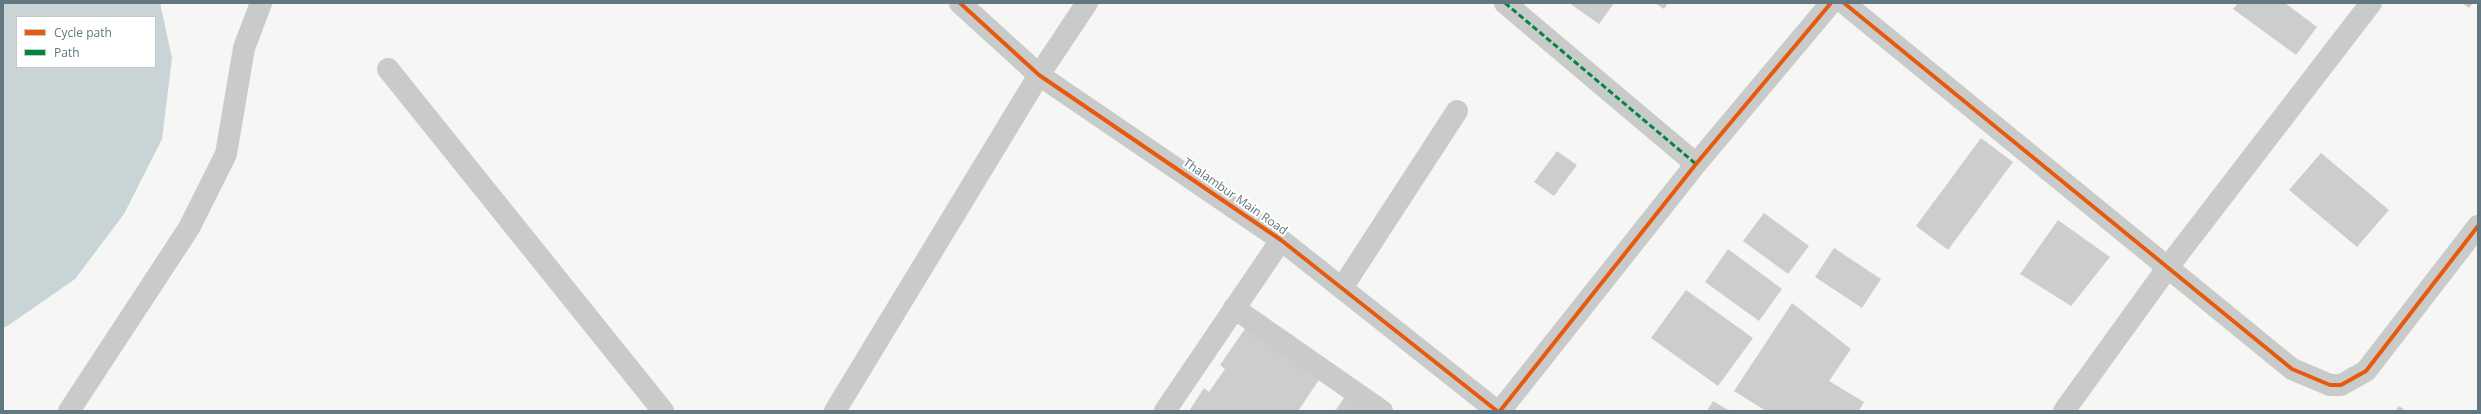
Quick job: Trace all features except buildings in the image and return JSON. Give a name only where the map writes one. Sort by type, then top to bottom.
[{"type":"street","points":[[69,411],[189,228],[226,154],[244,48],[261,3]]},
{"type":"street","name":"Thalambur Main Road","points":[[960,3],[1039,74],[1281,240],[1499,411]]},
{"type":"street","points":[[835,411],[1039,74],[1088,3]]},
{"type":"street","points":[[1505,3],[1696,164]]},
{"type":"street","points":[[1499,411],[1696,164],[1831,3]]},
{"type":"street","points":[[1844,3],[2292,369],[2330,385],[2341,385],[2366,371],[2478,226]]},
{"type":"street","points":[[2064,411],[2168,267],[2371,3]]},
{"type":"street","points":[[388,69],[663,411]]},
{"type":"street","points":[[1342,288],[1458,111]]},
{"type":"street","points":[[1165,411],[1281,240]]},
{"type":"street","points":[[1234,308],[1382,411]]},
{"type":"shaded area","points":[[3,3],[160,3],[172,58],[162,139],[124,214],[75,279],[6,327],[3,327]]},
{"type":"marked path","points":[[1505,3],[1696,164]]},
{"type":"cycle path","points":[[960,3],[1039,75],[1281,240],[1497,411]]},
{"type":"cycle path","points":[[1500,411],[1696,164],[1831,3]]},
{"type":"cycle path","points":[[1844,3],[2292,369],[2330,385],[2341,385],[2366,371],[2478,226]]}]
